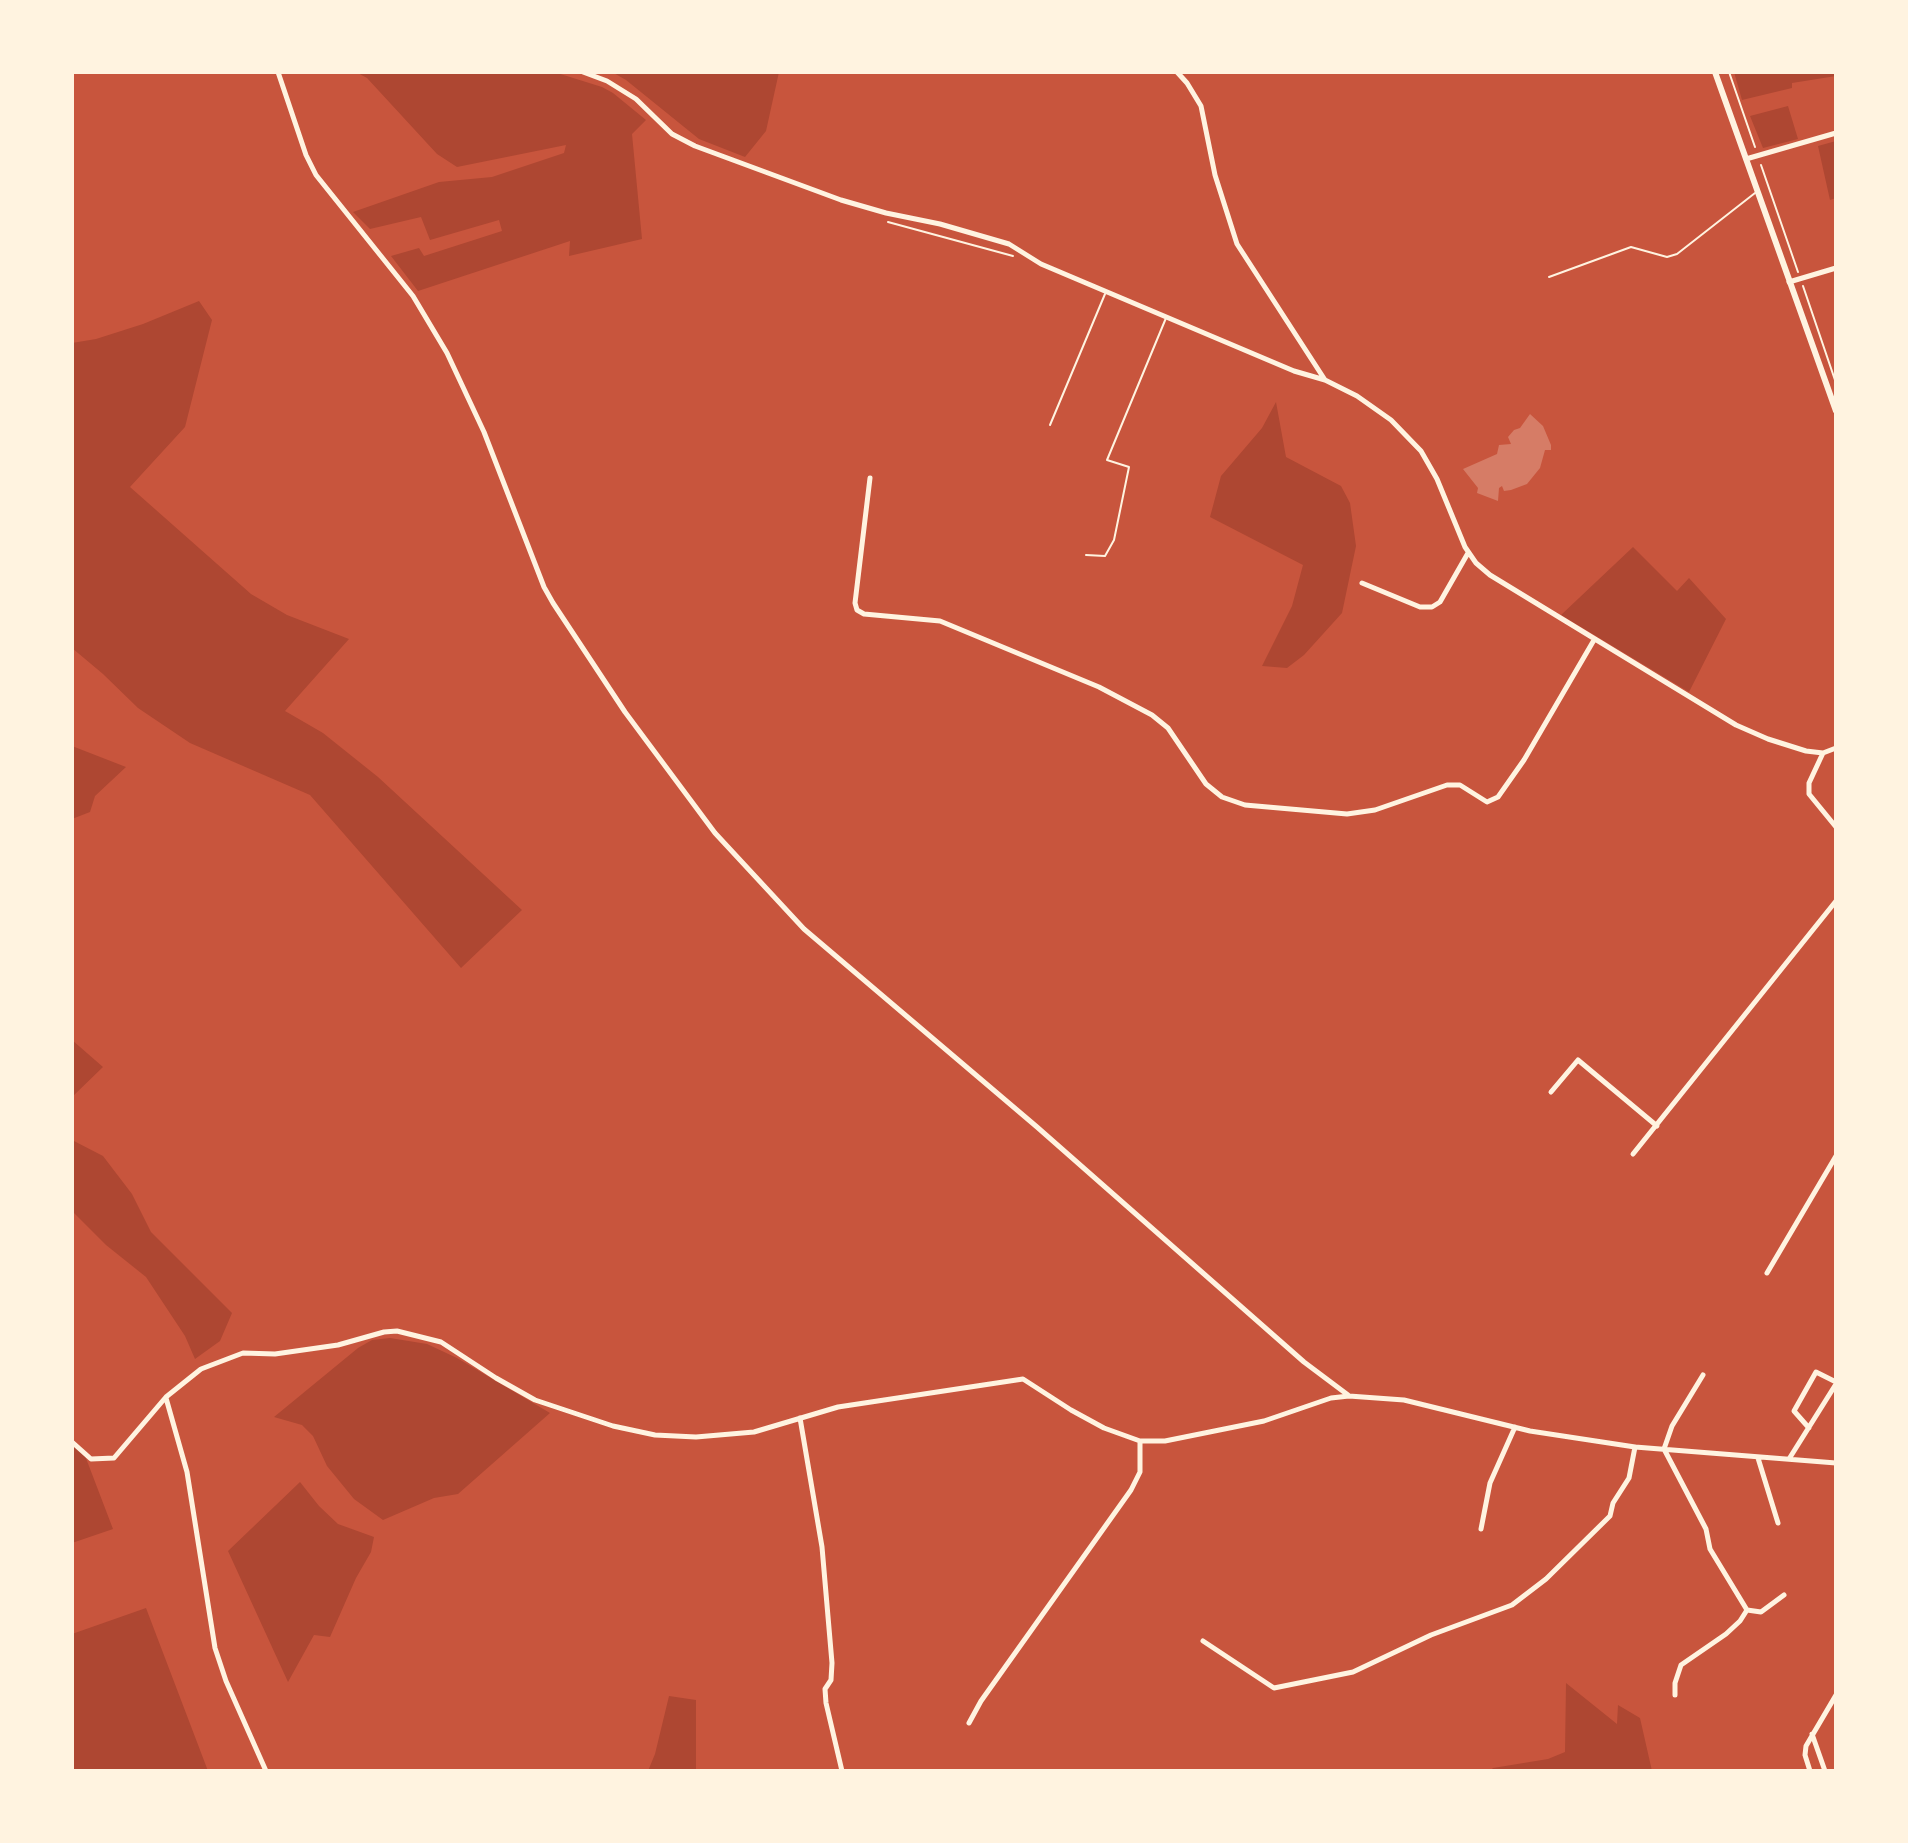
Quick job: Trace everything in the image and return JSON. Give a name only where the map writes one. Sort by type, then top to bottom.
[{"type":"street","points":[[278,72],[306,155],[316,175],[413,296],[447,353],[484,432],[553,603],[625,712],[715,833],[804,929],[1049,1137],[1304,1362],[1349,1396]]},
{"type":"street","points":[[583,72],[607,81],[636,99],[672,134],[695,146],[841,200],[1009,244],[1041,264],[1106,292],[1294,371],[1325,380],[1375,407],[1415,443],[1437,479],[1468,553],[1478,566],[1496,580],[1736,725],[1780,743],[1823,753],[1836,748]]},
{"type":"street","points":[[1177,72],[1201,106],[1215,175],[1237,244],[1325,380]]},
{"type":"street","points":[[1715,72],[1836,411]]},
{"type":"street","points":[[1746,159],[1836,133]]},
{"type":"street","points":[[1789,282],[1836,268]]},
{"type":"street","points":[[870,478],[855,603],[857,610],[864,614],[940,621],[1099,687],[1152,715],[1168,728],[1206,784],[1222,797],[1245,805],[1347,814],[1375,810],[1447,785],[1460,785],[1487,802],[1498,797],[1524,760],[1594,640]]},
{"type":"street","points":[[1362,583],[1420,607],[1432,607],[1440,602],[1468,553]]},
{"type":"street","points":[[1823,753],[1809,783],[1809,794],[1836,827]]},
{"type":"street","points":[[1633,1154],[1836,901]]},
{"type":"street","points":[[1551,1092],[1578,1060],[1657,1126]]},
{"type":"street","points":[[1767,1273],[1836,1156]]},
{"type":"street","points":[[72,1442],[91,1459],[114,1458],[166,1397],[201,1369],[243,1353],[275,1354],[338,1345],[397,1331],[441,1342],[535,1400],[613,1426],[655,1435],[696,1437],[754,1432],[838,1407],[1023,1379],[1104,1428],[1140,1441],[1165,1441],[1264,1421],[1331,1398],[1349,1396],[1404,1400],[1515,1427],[1635,1447],[1836,1463]]},
{"type":"street","points":[[1789,1459],[1809,1428],[1836,1383],[1816,1372],[1794,1411],[1809,1428]]},
{"type":"street","points":[[1703,1375],[1672,1426],[1664,1449],[1706,1529],[1710,1549],[1747,1610],[1757,1613],[1784,1595]]},
{"type":"street","points":[[166,1397],[187,1472],[215,1648],[226,1681],[266,1771]]},
{"type":"street","points":[[800,1418],[822,1547],[832,1663],[831,1680],[825,1689],[826,1703],[842,1771]]},
{"type":"street","points":[[1481,1529],[1490,1483],[1515,1427]]},
{"type":"street","points":[[969,1723],[981,1701],[1131,1490],[1140,1472],[1140,1441]]},
{"type":"street","points":[[1203,1641],[1274,1688],[1353,1672],[1431,1635],[1512,1605],[1546,1579],[1610,1516],[1613,1503],[1629,1478],[1635,1447]]},
{"type":"street","points":[[1758,1458],[1778,1523]]},
{"type":"street","points":[[1675,1695],[1681,1665],[1726,1634],[1746,1615],[1747,1610]]},
{"type":"street","points":[[1810,1771],[1805,1755],[1806,1746],[1836,1695]]},
{"type":"street","points":[[1828,1711],[1836,1704]]},
{"type":"street","points":[[1812,1734],[1825,1771]]},
{"type":"lane","points":[[1549,277],[1631,247],[1667,257],[1677,254],[1757,191]]},
{"type":"lane","points":[[1050,425],[1106,292]]},
{"type":"lane","points":[[1086,555],[1105,556],[1114,540],[1129,467],[1107,460],[1166,317]]},
{"type":"path","points":[[1729,72],[1836,383]]},
{"type":"path","points":[[877,219],[1011,256]]},
{"type":"shaded area","points":[[356,72],[554,72],[613,93],[646,120],[632,134],[642,239],[569,256],[570,241],[418,291],[391,256],[419,248],[424,256],[502,231],[499,220],[430,240],[421,217],[370,229],[353,212],[439,182],[492,177],[564,153],[566,145],[457,167],[437,154],[367,78]]},
{"type":"shaded area","points":[[612,72],[779,72],[766,131],[745,157],[699,139]]},
{"type":"shaded area","points":[[1734,72],[1836,72],[1836,76],[1792,83],[1792,88],[1742,100]]},
{"type":"shaded area","points":[[1788,106],[1798,139],[1763,148],[1750,116]]},
{"type":"shaded area","points":[[1836,141],[1836,198],[1830,200],[1818,146]]},
{"type":"shaded area","points":[[199,301],[212,320],[185,427],[130,487],[251,594],[287,615],[349,639],[285,711],[323,733],[378,777],[522,910],[461,968],[310,795],[190,743],[138,708],[72,648],[72,343],[143,324]]},
{"type":"shaded area","points":[[1276,402],[1286,457],[1341,486],[1350,503],[1356,546],[1342,613],[1304,655],[1287,668],[1262,666],[1292,606],[1303,565],[1210,517],[1221,476],[1262,428]]},
{"type":"shaded area","points":[[1633,547],[1677,591],[1689,578],[1726,619],[1689,692],[1561,615]]},
{"type":"shaded area","points":[[72,746],[126,767],[95,796],[90,812],[72,819]]},
{"type":"shaded area","points":[[72,1040],[103,1067],[72,1097]]},
{"type":"shaded area","points":[[72,1140],[103,1156],[132,1194],[151,1232],[232,1313],[220,1341],[195,1359],[185,1336],[146,1277],[106,1245],[72,1211]]},
{"type":"shaded area","points":[[390,1338],[427,1344],[457,1358],[550,1413],[458,1494],[434,1498],[383,1520],[354,1499],[327,1466],[313,1436],[302,1425],[274,1417],[358,1348],[372,1340]]},
{"type":"shaded area","points":[[72,1442],[84,1453],[113,1529],[72,1543]]},
{"type":"shaded area","points":[[300,1482],[338,1524],[374,1537],[371,1552],[330,1637],[314,1635],[288,1682],[228,1551]]},
{"type":"shaded area","points":[[146,1608],[208,1771],[72,1771],[72,1634]]},
{"type":"shaded area","points":[[1566,1683],[1617,1724],[1618,1705],[1640,1718],[1652,1771],[1490,1771],[1548,1759],[1565,1752]]},
{"type":"shaded area","points":[[669,1696],[696,1700],[696,1771],[648,1771]]},
{"type":"building","points":[[1530,414],[1543,426],[1551,445],[1551,450],[1545,450],[1540,468],[1527,484],[1504,491],[1502,486],[1499,488],[1498,501],[1477,493],[1478,488],[1463,469],[1497,454],[1499,445],[1511,444],[1508,437],[1520,428]]}]
